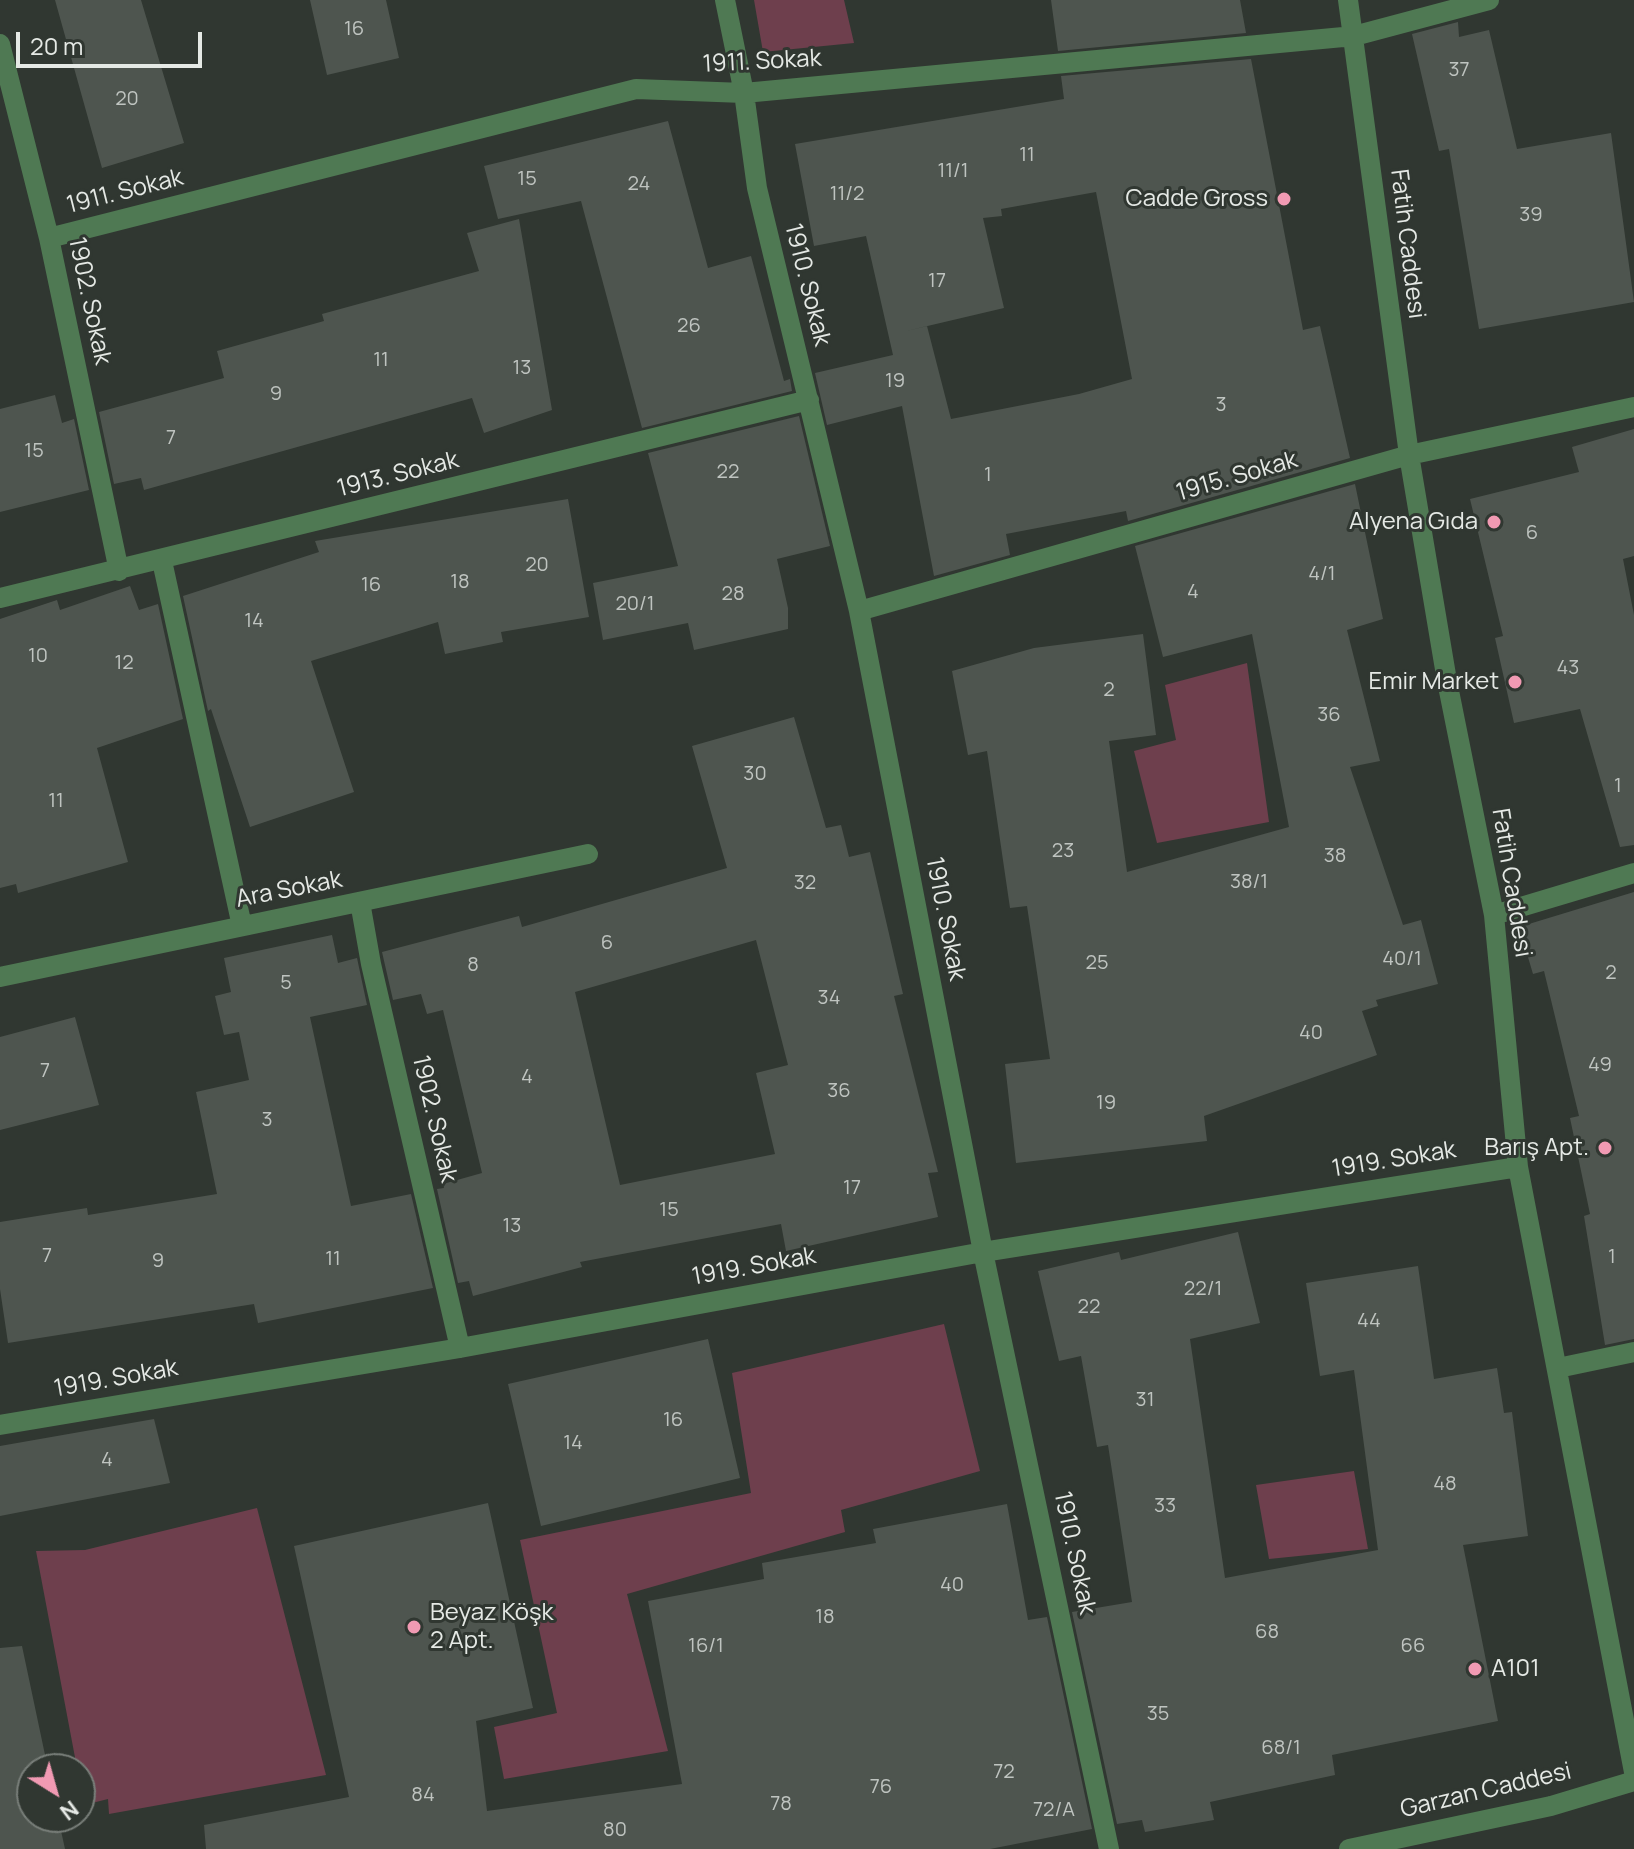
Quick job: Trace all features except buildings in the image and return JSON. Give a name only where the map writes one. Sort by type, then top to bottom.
[{"type":"street","name":"1910. Sokak","points":[[725,0],[744,93],[757,188],[859,611],[983,1252],[1109,1849]]},
{"type":"street","name":"Fatih Caddesi","points":[[1348,0],[1409,455],[1447,681],[1494,915],[1518,1167],[1634,1772]]},
{"type":"street","name":"1911. Sokak","points":[[49,238],[636,89],[744,93],[1354,36],[1489,0]]},
{"type":"street","name":"1902. Sokak","points":[[0,44],[49,238],[119,571]]},
{"type":"street","name":"1913. Sokak","points":[[0,598],[162,561],[809,400]]},
{"type":"street","name":"1915. Sokak","points":[[859,611],[1409,455],[1634,407]]},
{"type":"street","points":[[162,561],[242,926]]},
{"type":"street","name":"Ara Sokak","points":[[0,977],[588,854]]},
{"type":"street","points":[[1494,915],[1634,873]]},
{"type":"street","name":"1902. Sokak","points":[[360,902],[460,1348]]},
{"type":"street","name":"1919. Sokak","points":[[0,1425],[460,1348],[983,1252],[1518,1167]]},
{"type":"street","points":[[1558,1368],[1634,1352]]},
{"type":"street","name":"Garzan Caddesi","points":[[1349,1849],[1551,1806],[1634,1781]]},
{"type":"shaded area","points":[[754,0],[844,0],[854,43],[763,52]]},
{"type":"shaded area","points":[[1247,663],[1269,822],[1157,843],[1134,751],[1176,740],[1165,685]]},
{"type":"shaded area","points":[[944,1324],[980,1471],[841,1510],[845,1532],[627,1594],[668,1751],[504,1779],[494,1727],[557,1713],[520,1540],[751,1493],[732,1373]]},
{"type":"shaded area","points":[[1354,1471],[1368,1549],[1269,1559],[1256,1485]]},
{"type":"shaded area","points":[[257,1508],[326,1775],[109,1814],[108,1799],[96,1802],[96,1753],[74,1753],[36,1551],[85,1550]]},
{"type":"place","name":"Cadde Gross","points":[[1284,199]]},
{"type":"place","name":"Alyena Gıda","points":[[1494,522]]},
{"type":"place","name":"Emir Market","points":[[1515,682]]},
{"type":"place","name":"Barış Apt.","points":[[1605,1148]]},
{"type":"place","name":"Beyaz Köşk 2 Apt.","points":[[414,1627]]},
{"type":"place","name":"A101","points":[[1475,1669]]}]
